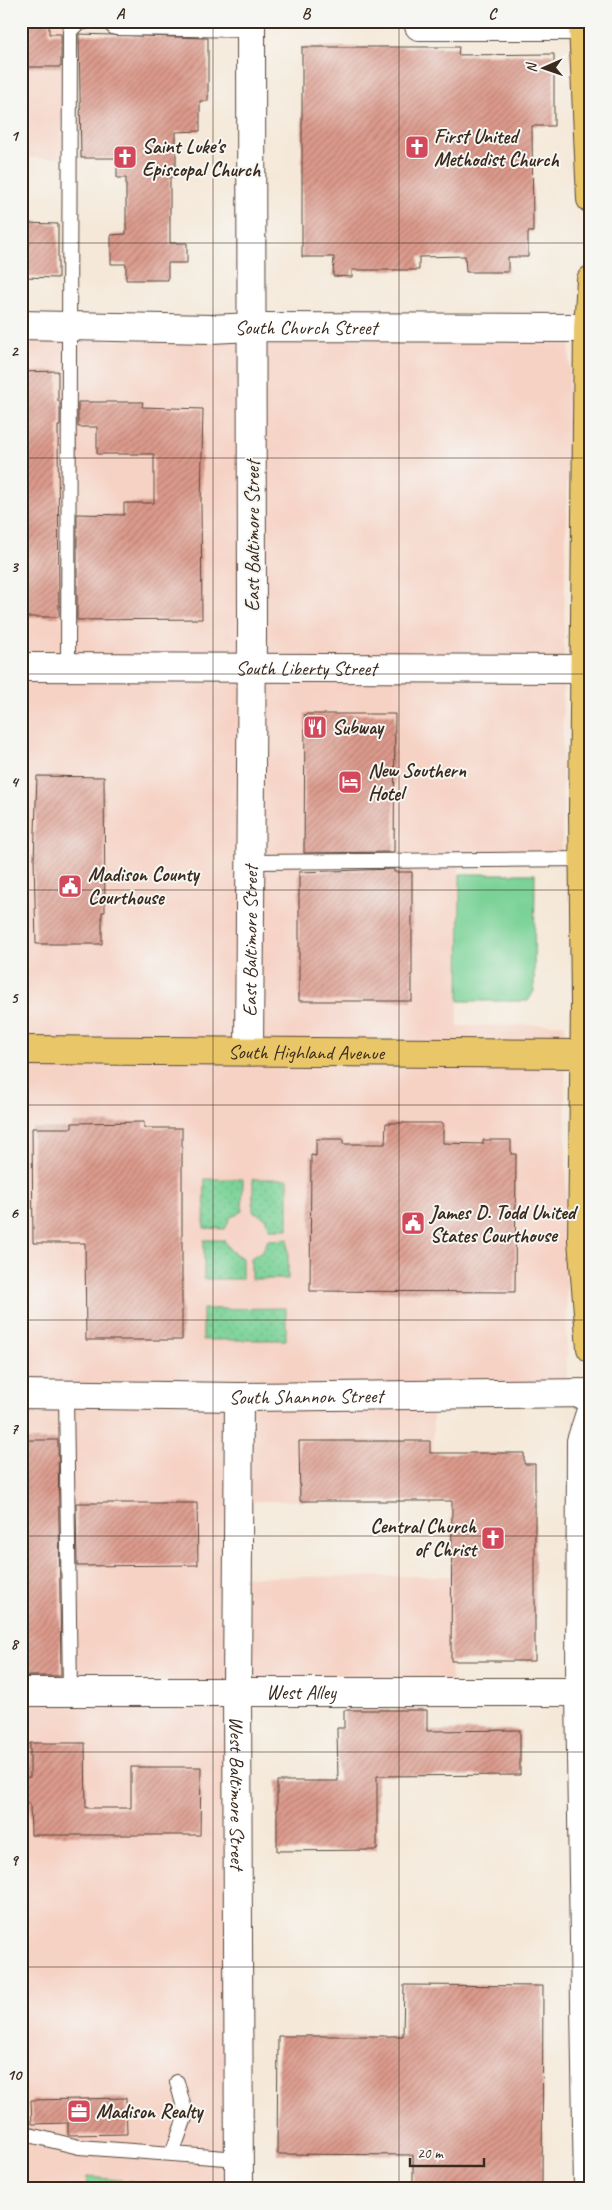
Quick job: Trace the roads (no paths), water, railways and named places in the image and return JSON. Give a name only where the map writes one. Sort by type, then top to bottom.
[{"type":"main road","points":[[583,24],[591,199]]},
{"type":"main road","points":[[591,280],[589,328],[587,1054],[582,1240],[591,1348]]},
{"type":"main road","name":"South Highland Avenue","points":[[21,1050],[587,1054]]},
{"type":"street","points":[[117,21],[251,22]]},
{"type":"street","name":"East Baltimore Street","points":[[250,1051],[251,22]]},
{"type":"street","points":[[419,26],[583,24]]},
{"type":"street","name":"South Church Street","points":[[21,325],[211,329],[252,327],[589,328]]},
{"type":"street","name":"South Liberty Street","points":[[21,668],[588,669]]},
{"type":"street","name":"South Shannon Street","points":[[21,1394],[239,1397],[591,1393]]},
{"type":"street","name":"West Baltimore Street","points":[[239,1397],[237,1692],[239,2189]]},
{"type":"street","points":[[588,2189],[580,1692],[581,1441],[591,1410]]},
{"type":"street","name":"West Alley","points":[[21,1692],[580,1692]]},
{"type":"lane","points":[[68,667],[70,31],[77,24],[88,21]]},
{"type":"lane","points":[[250,862],[587,859]]},
{"type":"lane","points":[[66,1394],[70,1692]]},
{"type":"lane","points":[[172,2154],[186,2114],[177,2082]]},
{"type":"lane","points":[[21,2133],[79,2148],[239,2159]]},
{"type":"place","name":"First United Methodist Church","points":[[417,147]]},
{"type":"place","name":"Saint Luke's Episcopal Church","points":[[125,157]]},
{"type":"place","name":"Subway","points":[[315,727]]},
{"type":"place","name":"New Southern Hotel","points":[[350,782]]},
{"type":"place","name":"Madison County Courthouse","points":[[70,886]]},
{"type":"place","name":"James D. Todd United States Courthouse","points":[[413,1223]]},
{"type":"place","name":"Central Church of Christ","points":[[493,1538]]},
{"type":"place","name":"Madison Realty","points":[[79,2111]]}]
